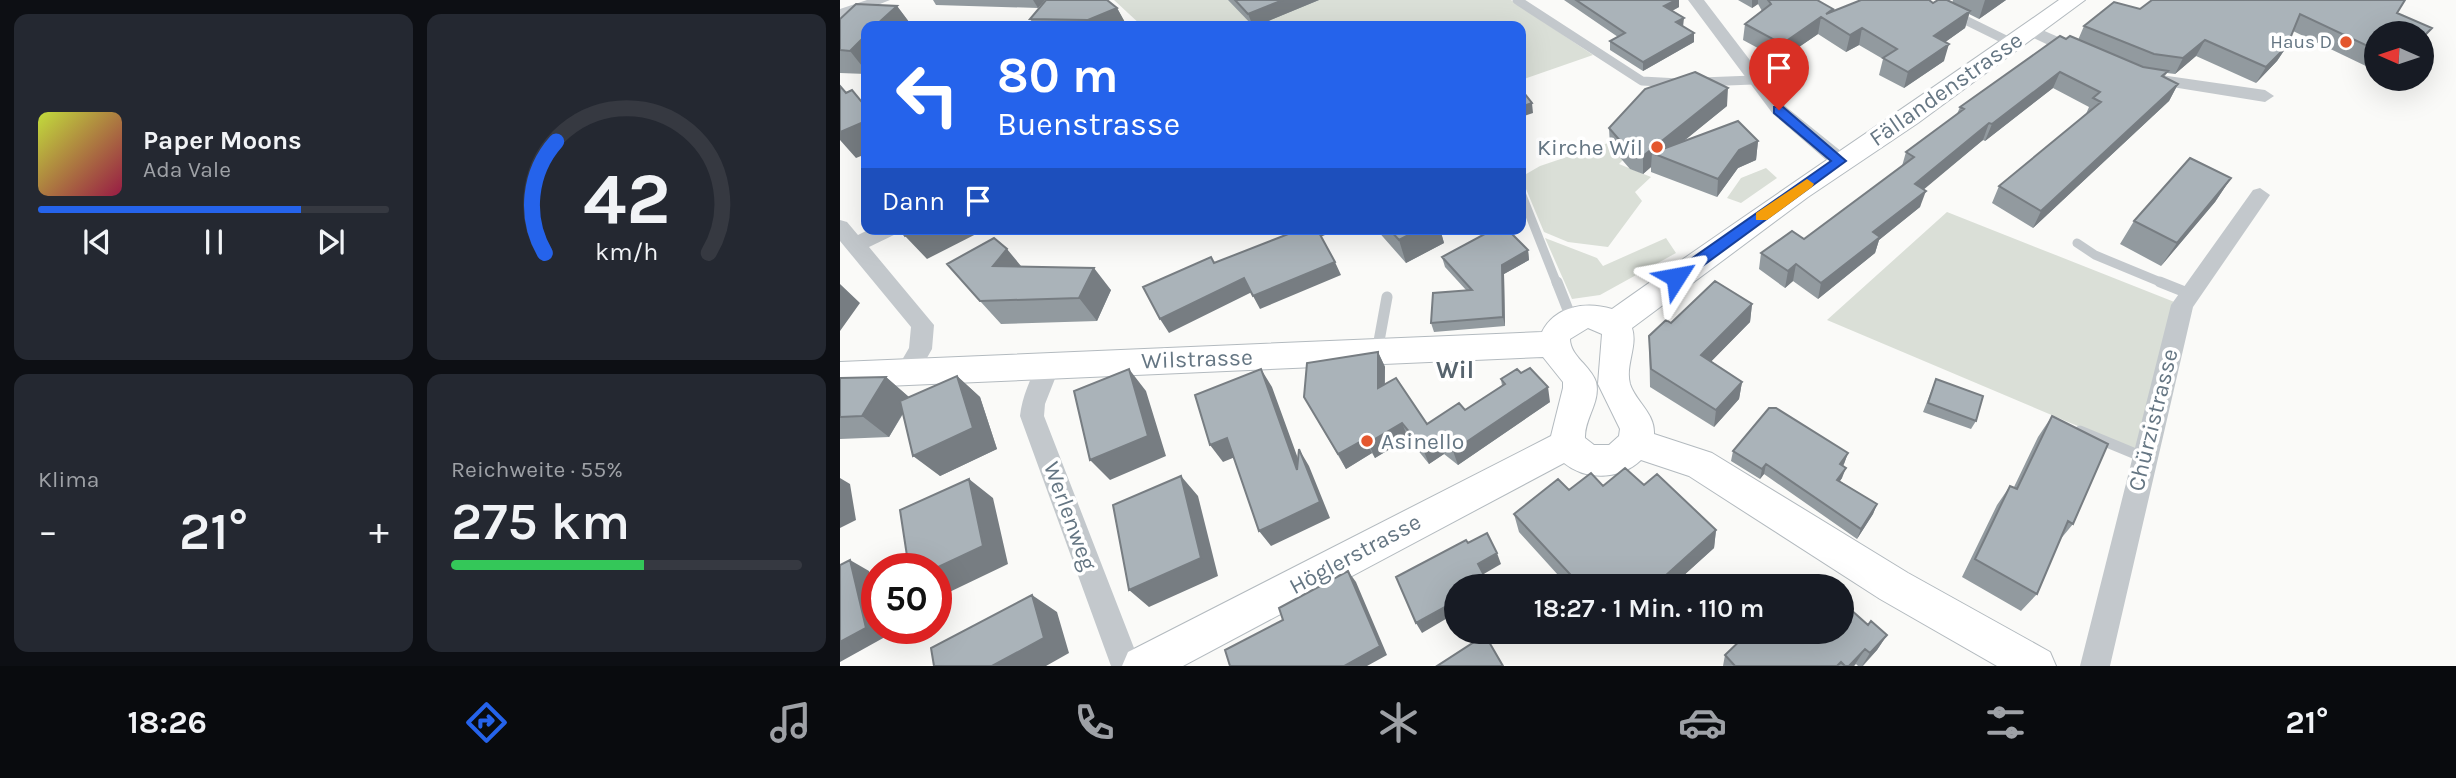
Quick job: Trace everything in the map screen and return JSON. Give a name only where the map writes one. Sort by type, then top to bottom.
[{"type":"main road","name":"Fällandenstrasse","points":[[1613,325],[1698,269],[1840,161],[2074,0]]},
{"type":"main road","name":"Wilstrasse","points":[[840,375],[1377,352],[1563,332],[1596,317],[1613,325]]},
{"type":"main road","points":[[1563,332],[1558,355],[1575,372],[1580,387],[1580,397],[1568,423],[1570,444],[1584,457],[1602,461],[1620,456],[1634,443],[1636,421],[1621,400],[1614,383],[1614,364],[1620,341],[1613,325]]},
{"type":"main road","points":[[1634,443],[1676,454],[1700,464],[1894,586],[2036,666]]},
{"type":"main road","name":"Höglerstrasse","points":[[1142,666],[1520,466],[1570,444]]},
{"type":"street","points":[[840,15],[882,0]]},
{"type":"street","points":[[1696,0],[1753,80],[1779,110],[1840,161]]},
{"type":"street","points":[[2022,36],[2104,62]]},
{"type":"street","points":[[2127,72],[2141,77],[2265,96]]},
{"type":"street","name":"Chürzistrasse","points":[[2095,666],[2143,457],[2182,305],[2260,195]]},
{"type":"street","points":[[840,227],[923,325],[920,349],[907,372]]},
{"type":"street","points":[[855,245],[877,235]]},
{"type":"street","name":"Werlenweg","points":[[1048,366],[1033,404],[1032,415],[1126,666]]},
{"type":"lane","points":[[1517,0],[1642,81],[1753,80]]},
{"type":"lane","points":[[1943,9],[2022,36]]},
{"type":"lane","points":[[1526,209],[1563,332]]},
{"type":"lane","points":[[2077,243],[2095,255],[2190,294]]},
{"type":"lane","points":[[1377,352],[1387,298]]},
{"type":"lane","points":[[2063,425],[2143,457]]},
{"type":"shaded area","points":[[1114,0],[1511,0],[1593,55],[1526,78],[1526,21],[1137,21]]},
{"type":"shaded area","points":[[1608,143],[1623,160],[1619,164],[1651,177],[1635,192],[1642,201],[1608,247],[1568,242],[1544,232],[1526,189],[1526,174],[1540,166]]},
{"type":"shaded area","points":[[1766,168],[1777,178],[1741,203],[1727,198],[1741,178]]},
{"type":"shaded area","points":[[1947,212],[2182,305],[2144,454],[1827,320]]},
{"type":"shaded area","points":[[1545,238],[1597,258],[1603,266],[1666,238],[1676,253],[1600,295],[1572,299]]},
{"type":"building","points":[[1046,0],[1107,0],[1117,8],[1088,20],[1030,19]]},
{"type":"building","points":[[1235,0],[1283,0],[1248,14]]},
{"type":"building","points":[[1576,0],[1676,0],[1664,6],[1684,18],[1676,22],[1694,33],[1643,62],[1610,41],[1625,33]]},
{"type":"building","points":[[1768,0],[1817,0],[1833,9],[1826,14],[1861,0],[1929,0],[1933,3],[1947,0],[1970,11],[1934,36],[1949,44],[1908,72],[1883,58],[1897,49],[1862,28],[1850,35],[1821,17],[1782,44],[1745,24],[1771,4]]},
{"type":"building","points":[[2152,0],[2405,0],[2397,13],[2416,21],[2364,21],[2364,44],[2300,14],[2287,46],[2266,67],[2205,40],[2183,58],[2154,54],[2084,26],[2114,2],[2140,9]]},
{"type":"building","points":[[856,4],[897,6],[880,21],[861,21],[861,40],[850,51],[840,50],[840,19]]},
{"type":"building","points":[[2060,36],[2066,39],[2070,36],[2143,67],[2168,71],[2162,76],[2178,84],[2041,211],[1999,186],[2101,102],[2093,98],[2100,92],[2060,72],[1992,124],[1989,123],[1915,184],[1926,191],[1873,232],[1880,237],[1821,283],[1796,264],[1788,271],[1761,253],[1792,231],[1804,239],[1914,157],[1906,152],[1964,109],[1960,107]]},
{"type":"building","points":[[1695,72],[1728,88],[1643,156],[1629,151],[1609,128],[1645,89]]},
{"type":"building","points":[[840,86],[846,93],[852,90],[861,101],[861,123],[840,132]]},
{"type":"building","points":[[1738,121],[1758,141],[1739,150],[1718,179],[1652,153]]},
{"type":"building","points":[[2190,158],[2231,178],[2177,243],[2134,221]]},
{"type":"building","points":[[1286,235],[1320,235],[1335,262],[1253,296],[1244,278],[1160,319],[1143,287],[1211,257],[1214,263]]},
{"type":"building","points":[[1394,235],[1409,235],[1399,240]]},
{"type":"building","points":[[1483,235],[1513,235],[1528,250],[1502,265],[1503,317],[1431,323],[1433,293],[1472,290],[1442,257]]},
{"type":"building","points":[[994,238],[1007,249],[993,266],[1094,268],[1079,298],[980,301],[947,264]]},
{"type":"building","points":[[1715,281],[1752,304],[1701,355],[1742,382],[1716,410],[1651,369],[1649,336],[1666,320],[1671,323]]},
{"type":"building","points":[[1378,352],[1378,388],[1396,378],[1427,424],[1459,403],[1465,410],[1505,384],[1501,379],[1517,369],[1521,373],[1530,368],[1548,387],[1453,451],[1439,439],[1423,449],[1402,423],[1368,443],[1365,439],[1338,454],[1304,397],[1307,363]]},
{"type":"building","points":[[1129,369],[1148,436],[1090,460],[1074,391]]},
{"type":"building","points":[[1261,369],[1297,470],[1299,449],[1320,502],[1259,531],[1227,438],[1210,445],[1195,395]]},
{"type":"building","points":[[957,376],[973,428],[913,456],[900,401]]},
{"type":"building","points":[[886,377],[862,416],[840,417],[840,378]]},
{"type":"building","points":[[1936,379],[1983,396],[1976,421],[1928,403]]},
{"type":"building","points":[[1769,408],[1776,408],[1848,453],[1840,464],[1846,468],[1837,480],[1877,504],[1861,529],[1766,464],[1762,469],[1733,451]]},
{"type":"building","points":[[2052,416],[2108,444],[2073,524],[2068,521],[2037,594],[1975,559],[2010,486],[2017,489]]},
{"type":"building","points":[[1625,468],[1644,485],[1657,474],[1716,530],[1667,574],[1570,574],[1514,514],[1558,479],[1569,490],[1591,473],[1603,486]]},
{"type":"building","points":[[1181,476],[1201,558],[1129,590],[1113,505]]},
{"type":"building","points":[[969,479],[983,546],[952,561],[952,553],[907,553],[900,510]]},
{"type":"building","points":[[1487,533],[1497,553],[1478,564],[1483,574],[1444,574],[1444,608],[1416,623],[1396,577],[1466,540],[1468,543]]},
{"type":"building","points":[[850,560],[861,607],[861,631],[840,642],[840,565]]},
{"type":"building","points":[[1348,571],[1380,646],[1344,666],[1230,666],[1225,650],[1283,620],[1279,608]]},
{"type":"building","points":[[1032,595],[1044,638],[992,666],[934,666],[931,648],[939,644],[952,644],[952,637]]},
{"type":"building","points":[[1854,613],[1868,625],[1871,621],[1887,635],[1870,653],[1865,649],[1849,666],[1841,662],[1837,666],[1735,666],[1725,655],[1736,644],[1854,644]]},
{"type":"building","points":[[1471,644],[1490,644],[1503,666],[1437,666]]},
{"type":"slow traffic","points":[[1762,217],[1807,184]]},
{"type":"place","name":"Haus D","points":[[2346,42]]},
{"type":"place","name":"Kirche Wil","points":[[1657,147]]},
{"type":"place","name":"Asinello","points":[[1367,441]]},
{"type":"district","name":"Wil","points":[[1455,370]]},
{"type":"route","points":[[1676,277],[1840,161],[1779,110]]}]
